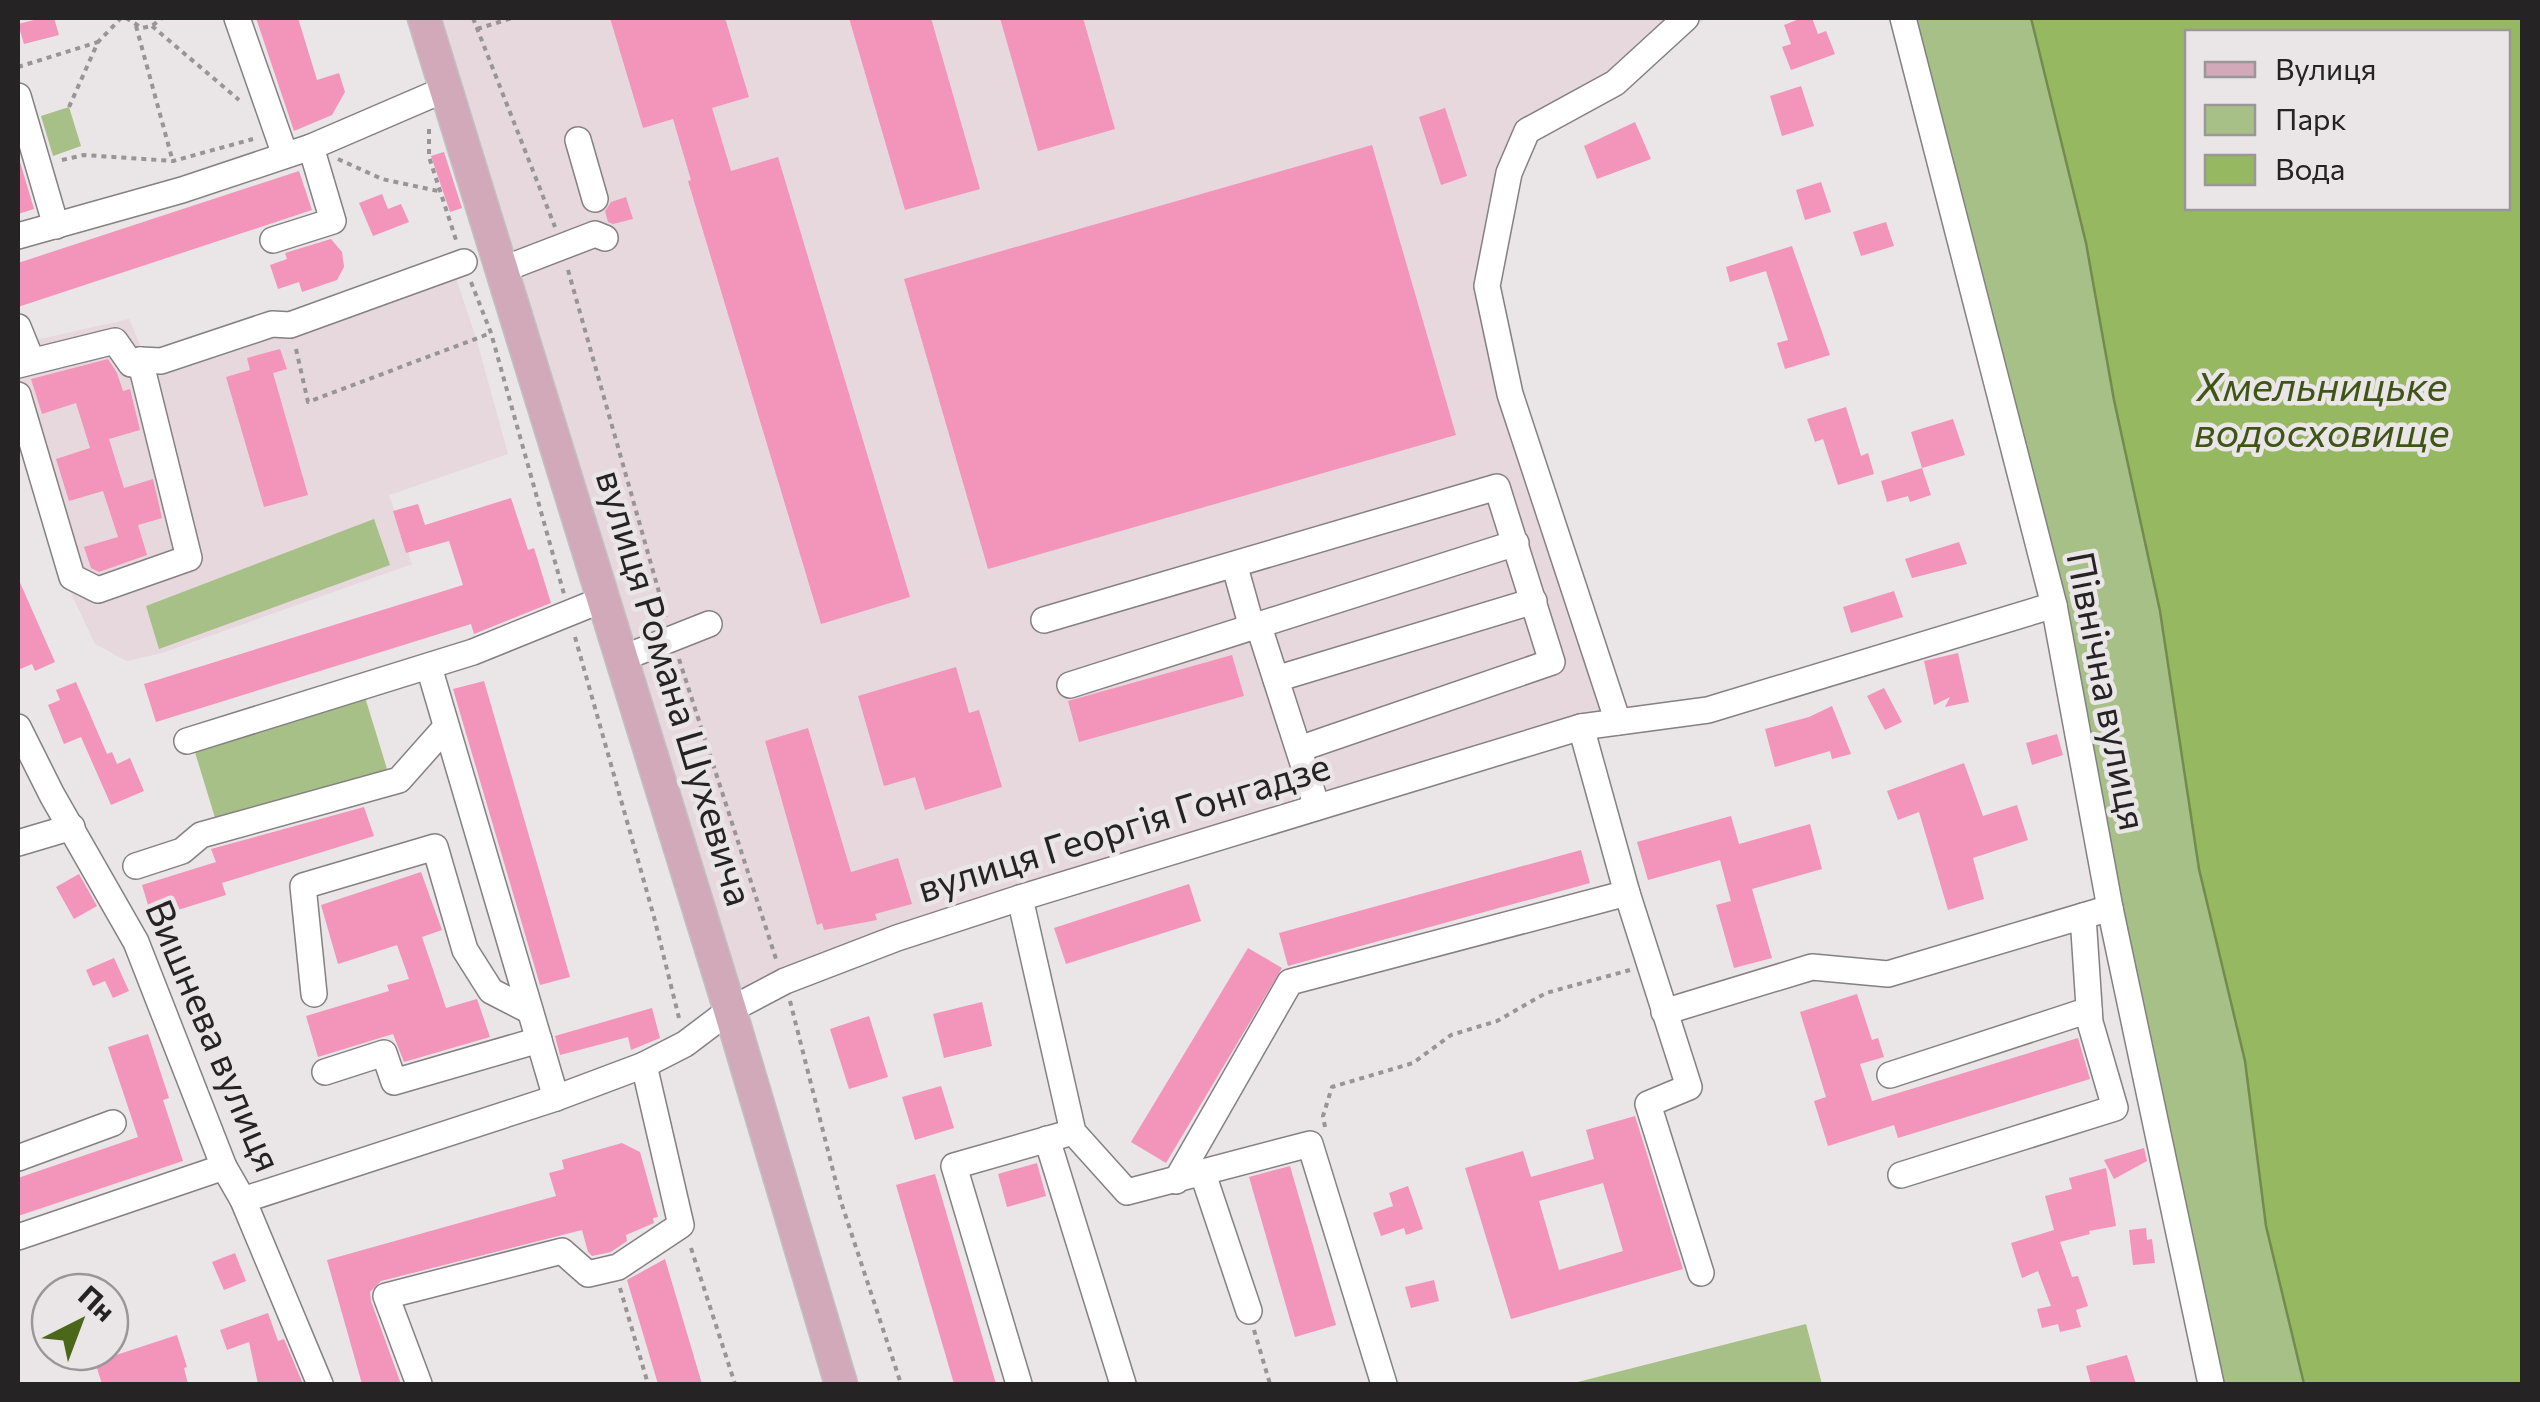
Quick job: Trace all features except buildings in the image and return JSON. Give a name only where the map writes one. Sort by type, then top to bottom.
[{"type":"main road","name":"вулиця Романа Шухевича","points":[[424,18],[504,269],[841,1384]]},
{"type":"street","points":[[238,18],[281,144]]},
{"type":"street","points":[[1618,722],[1510,394],[1487,286],[1508,173],[1527,131],[1615,82],[1686,18]]},
{"type":"street","name":"Північна вулиця","points":[[1903,18],[2054,604],[2110,908],[2211,1384]]},
{"type":"street","points":[[18,236],[182,190],[281,144],[310,147],[448,88]]},
{"type":"street","points":[[18,96],[56,226]]},
{"type":"street","points":[[504,269],[600,236],[599,193],[578,140]]},
{"type":"street","points":[[272,240],[333,221],[310,147]]},
{"type":"street","points":[[18,328],[24,362],[115,341],[131,364],[140,360],[161,361],[272,324],[290,325],[464,262]]},
{"type":"street","points":[[18,395],[72,576],[98,590],[189,558],[140,360]]},
{"type":"street","points":[[1044,620],[1497,487],[1552,662],[1299,749]]},
{"type":"street","points":[[1070,685],[1516,543]]},
{"type":"street","points":[[1235,567],[1249,617],[1276,679],[1318,807]]},
{"type":"street","points":[[187,741],[429,667],[604,600]]},
{"type":"street","points":[[1276,679],[1534,601]]},
{"type":"street","name":"вулиця Георгія Гонгадзе","points":[[243,1200],[644,1066],[685,1044],[730,1010],[785,981],[897,938],[1581,727],[1708,710],[2054,604]]},
{"type":"street","points":[[622,658],[709,624]]},
{"type":"street","points":[[429,667],[556,1098]]},
{"type":"street","name":"Вишнева вулиця","points":[[18,727],[52,796],[136,942],[224,1167],[243,1200],[320,1384]]},
{"type":"street","points":[[136,866],[182,851],[201,835],[399,780],[446,727]]},
{"type":"street","points":[[1581,727],[1626,893],[1688,1087],[1648,1104],[1701,1273]]},
{"type":"street","points":[[18,843],[72,827]]},
{"type":"street","points":[[314,994],[303,886],[435,848],[465,950],[491,991],[530,1011]]},
{"type":"street","points":[[1176,1180],[1290,982],[1626,893]]},
{"type":"street","points":[[1020,898],[1074,1132],[1127,1192],[1310,1144],[1384,1384]]},
{"type":"street","points":[[1664,1012],[1812,967],[1888,974],[2110,908]]},
{"type":"street","points":[[1901,1175],[2116,1108],[2089,1010],[2084,916]]},
{"type":"street","points":[[1890,1075],[2089,1010]]},
{"type":"street","points":[[325,1072],[384,1053],[394,1082],[538,1040]]},
{"type":"street","points":[[419,1384],[386,1296],[562,1251],[588,1274],[618,1267],[681,1226],[644,1066]]},
{"type":"street","points":[[18,1158],[113,1124]]},
{"type":"street","points":[[1020,1384],[954,1166],[1074,1132]]},
{"type":"street","points":[[1047,1139],[1122,1384]]},
{"type":"street","points":[[18,1237],[224,1167]]},
{"type":"street","points":[[1204,1174],[1248,1311]]},
{"type":"path","points":[[70,107],[98,42],[124,18],[136,26],[152,26],[162,18]]},
{"type":"path","points":[[473,18],[562,247],[672,638],[785,981],[841,1202],[900,1384]]},
{"type":"path","points":[[477,29],[512,18]]},
{"type":"path","points":[[136,26],[182,190]]},
{"type":"path","points":[[152,26],[281,144]]},
{"type":"path","points":[[18,68],[98,42]]},
{"type":"path","points":[[39,164],[66,155],[173,161],[281,144]]},
{"type":"path","points":[[310,147],[382,179],[440,191]]},
{"type":"path","points":[[290,325],[308,402],[491,333]]},
{"type":"path","points":[[1310,1144],[1326,1129],[1324,1116],[1332,1087],[1413,1062],[1451,1035],[1497,1021],[1546,993],[1649,964]]},
{"type":"path","points":[[681,1226],[700,1266],[735,1384]]},
{"type":"path","points":[[618,1267],[620,1292],[648,1384]]},
{"type":"path","points":[[1248,1311],[1270,1384]]},
{"type":"shaded area","points":[[435,18],[1706,18],[1623,94],[1538,141],[1522,177],[1501,286],[1523,391],[1629,711],[737,996]]},
{"type":"shaded area","points":[[448,254],[508,454],[389,495],[412,564],[162,653],[127,661],[95,644],[63,576],[18,422],[18,344],[129,319],[144,354],[283,313]]},
{"type":"green space","points":[[1915,18],[2031,18],[2086,243],[2114,400],[2160,611],[2199,869],[2245,1061],[2266,1226],[2304,1384],[2222,1384]]},
{"type":"green space","points":[[69,107],[81,146],[53,156],[41,116]]},
{"type":"green space","points":[[374,519],[390,565],[159,649],[146,606]]},
{"type":"green space","points":[[365,697],[387,769],[216,821],[194,749]]},
{"type":"green space","points":[[1806,1324],[1822,1384],[1570,1384]]},
{"type":"water","name":"Хмельницьке водосховище","points":[[2031,18],[2522,18],[2522,1384],[2304,1384],[2266,1226],[2245,1061],[2199,869],[2160,611],[2114,400],[2086,243]]}]
